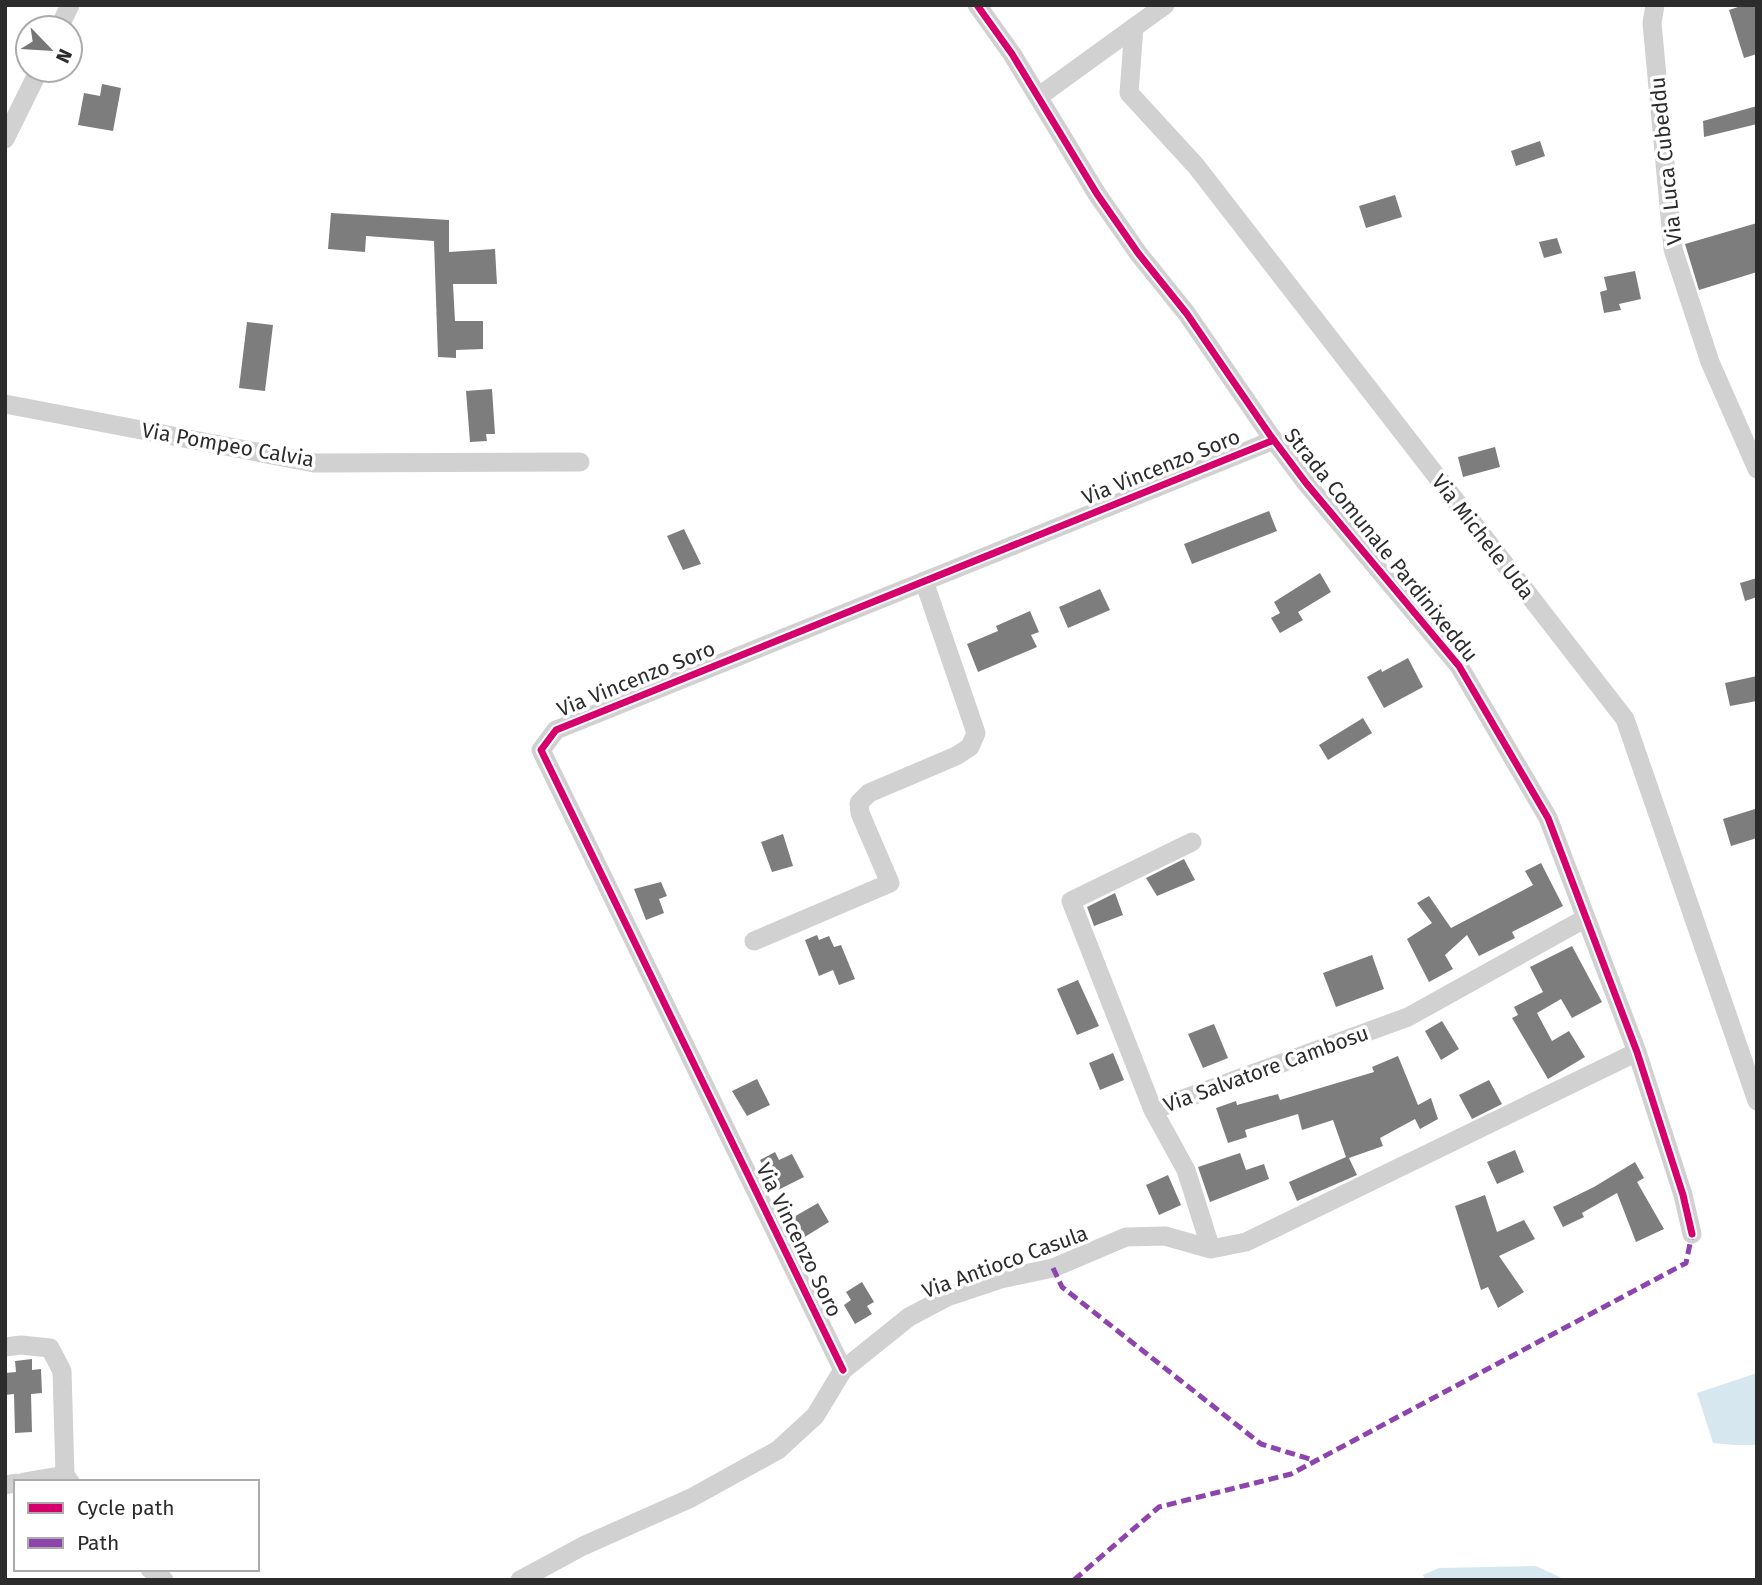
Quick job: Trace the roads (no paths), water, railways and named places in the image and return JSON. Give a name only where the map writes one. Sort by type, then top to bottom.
[{"type":"street","name":"Strada Comunale Pardinixeddu","points":[[977,5],[1012,54],[1097,194],[1138,253],[1187,314],[1274,440],[1306,483],[1459,666],[1548,818],[1637,1052],[1683,1195],[1692,1234]]},
{"type":"street","points":[[1038,97],[1165,5]]},
{"type":"street","name":"Via Luca Cubeddu","points":[[1655,5],[1652,23],[1673,249],[1710,362],[1757,469]]},
{"type":"street","name":"Via Michele Uda","points":[[1133,27],[1129,93],[1196,166],[1625,719],[1757,1101]]},
{"type":"street","points":[[5,139],[32,84]]},
{"type":"street","name":"Via Pompeo Calvia","points":[[5,404],[314,463],[580,462]]},
{"type":"street","name":"Via Vincenzo Soro","points":[[843,1370],[541,750],[556,730],[1274,440]]},
{"type":"street","points":[[754,941],[890,883],[860,813],[859,803],[869,793],[956,756],[970,747],[976,733],[924,581]]},
{"type":"street","name":"Via Salvatore Cambosu","points":[[1192,842],[1071,901],[1153,1110],[1408,1017],[1586,918]]},
{"type":"street","name":"Via Antioco Casula","points":[[520,1580],[583,1546],[691,1498],[778,1450],[815,1416],[843,1370],[908,1317],[947,1297],[1000,1279],[1053,1268],[1126,1237],[1165,1236],[1211,1249],[1246,1242],[1637,1052]]},
{"type":"street","points":[[1153,1110],[1186,1170],[1211,1249]]},
{"type":"street","points":[[5,1347],[21,1345],[50,1348],[62,1371],[68,1478],[46,1480]]}]
